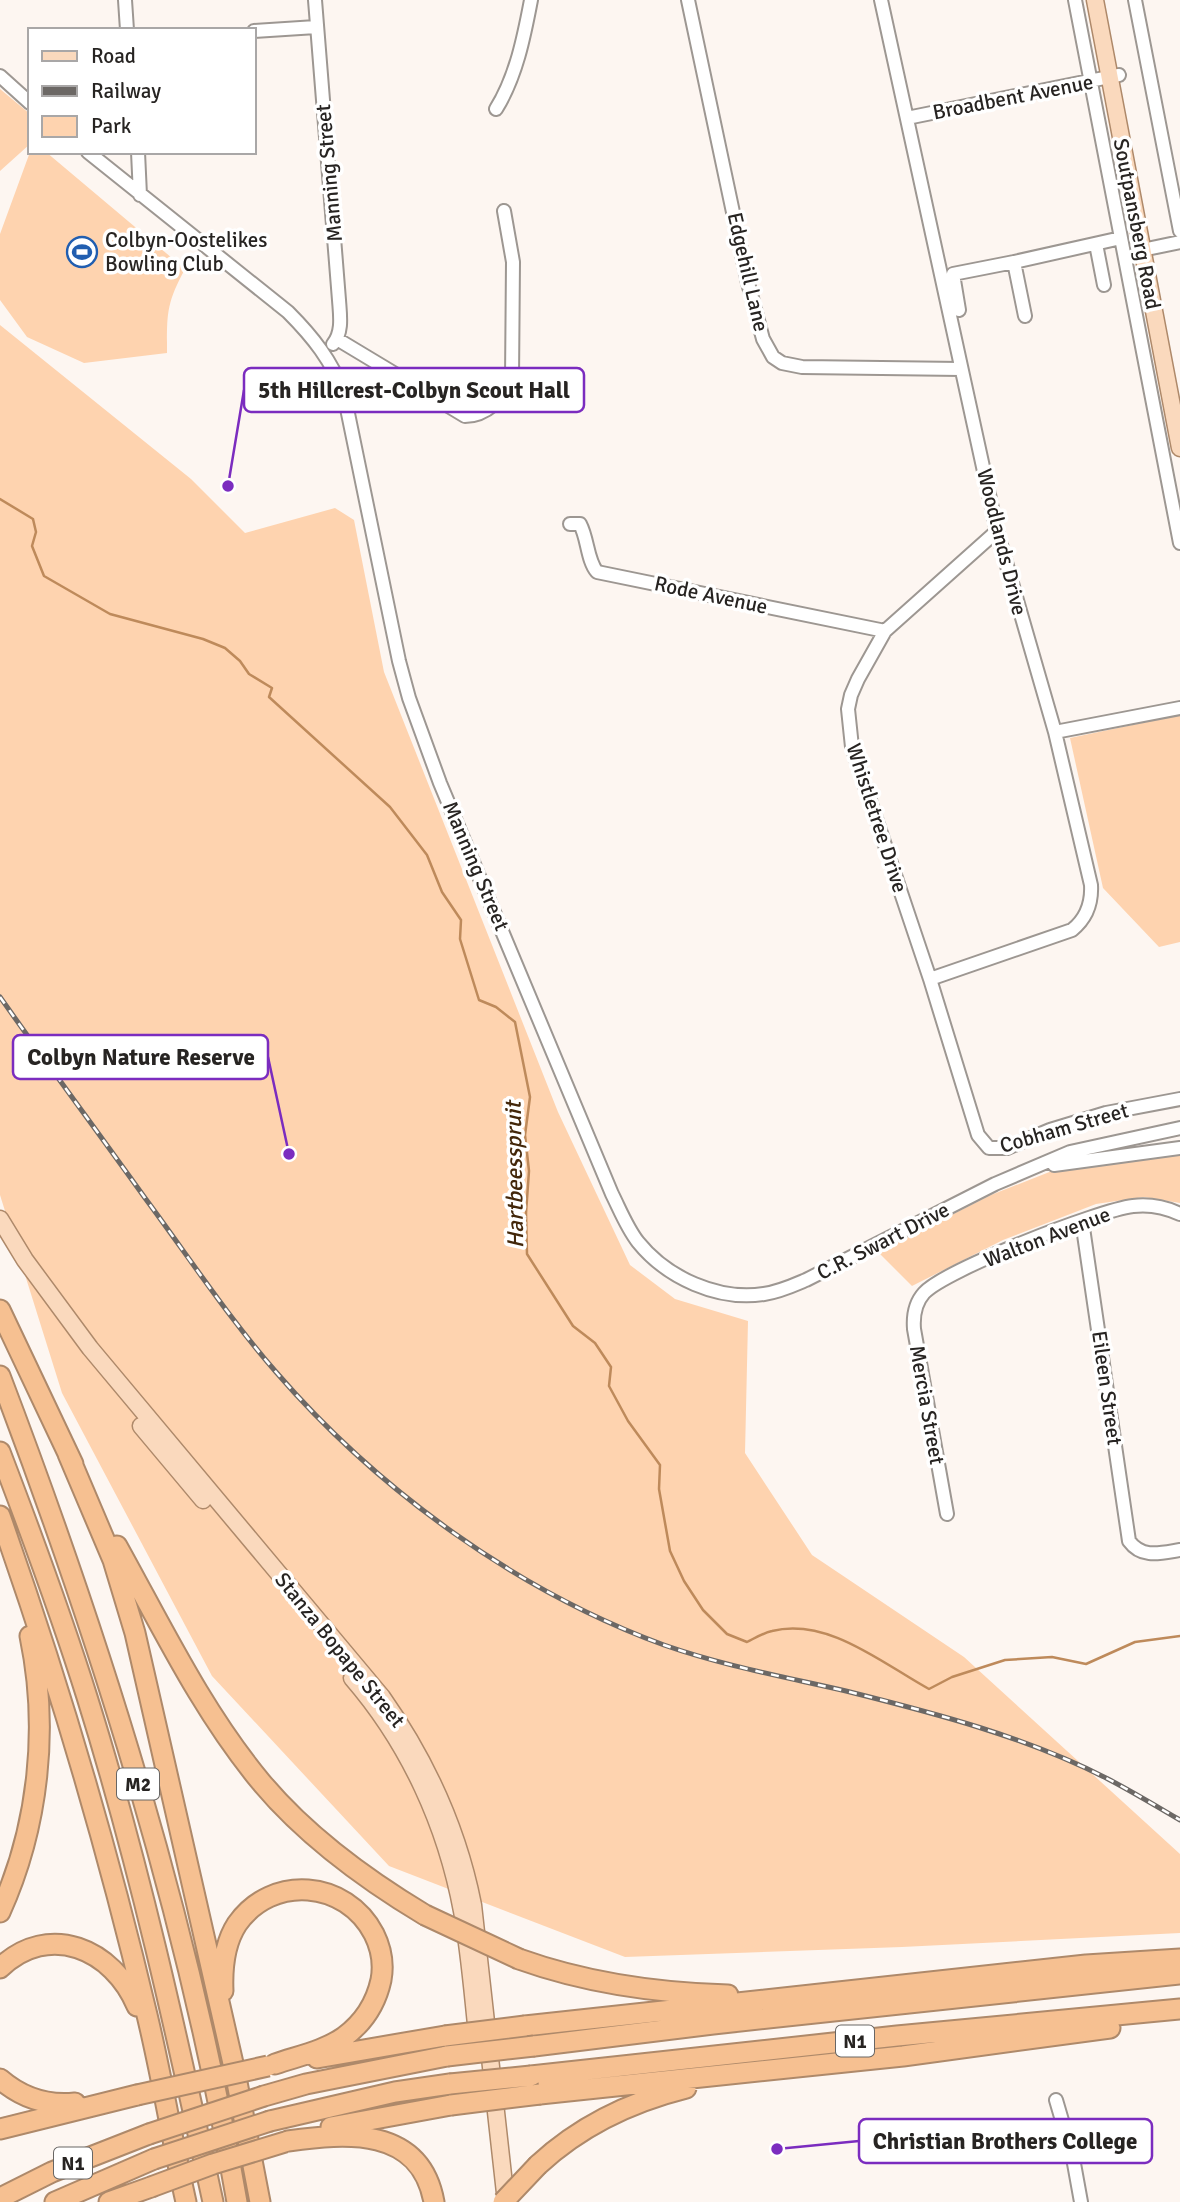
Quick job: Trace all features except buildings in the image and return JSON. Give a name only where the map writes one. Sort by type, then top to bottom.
[{"type":"highway","points":[[0,1310],[68,1454],[113,1560],[135,1633],[235,2072],[260,2202]]},
{"type":"highway","name":"M2","points":[[0,1376],[75,1578],[129,1749],[188,1971],[237,2202]]},
{"type":"highway","name":"M2","points":[[0,1452],[52,1592],[113,1784],[163,1976],[213,2202]]},
{"type":"highway","points":[[68,1454],[195,1688],[244,1761],[285,1808],[340,1858],[391,1895],[425,1915],[519,1959],[615,1984],[698,1994],[744,1995],[919,1983]]},
{"type":"highway","points":[[0,1516],[29,1598],[93,1807],[147,2014],[185,2202]]},
{"type":"highway","points":[[0,1527],[30,1636],[40,1722],[38,1767],[27,1836],[14,1879],[0,1912]]},
{"type":"highway","points":[[235,2072],[222,1975],[232,1933],[247,1913],[267,1898],[298,1890],[331,1895],[353,1906],[375,1936],[382,1961],[379,1989],[361,2021],[343,2037],[318,2049],[271,2065]]},
{"type":"highway","points":[[0,1968],[27,1950],[52,1945],[84,1950],[111,1966],[125,1984],[140,2014],[165,2101]]},
{"type":"highway","points":[[0,2129],[271,2065],[445,2036],[1086,1965],[1180,1959]]},
{"type":"highway","name":"N1","points":[[0,2198],[52,2172],[149,2134],[264,2096],[306,2084],[447,2056],[713,2024],[1180,1974]]},
{"type":"highway","name":"N1","points":[[55,2202],[154,2159],[270,2121],[395,2092],[897,2036],[1180,2009]]},
{"type":"highway","points":[[109,2202],[213,2164],[334,2127],[451,2105],[839,2063],[1062,2036],[1180,2017]]},
{"type":"highway","points":[[504,2202],[538,2165],[583,2130],[622,2109],[650,2098],[711,2083],[839,2063]]},
{"type":"highway","points":[[0,2079],[20,2095],[53,2103],[134,2096]]},
{"type":"highway","points":[[286,2142],[347,2135],[371,2137],[390,2143],[417,2165],[429,2184],[433,2202]]},
{"type":"highway","points":[[250,2143],[266,2202]]},
{"type":"highway","points":[[120,2202],[149,2188]]},
{"type":"main road","name":"Soutpansberg Road","points":[[1095,0],[1114,76],[1147,249],[1180,448]]},
{"type":"main road","name":"Soutpansberg Road","points":[[1104,0],[1114,76]]},
{"type":"main road","name":"Soutpansberg Road","points":[[1147,249],[1180,395]]},
{"type":"main road","name":"Stanza Bopape Street","points":[[0,1219],[42,1284],[90,1348],[382,1698],[410,1738],[435,1785],[462,1859],[473,1905],[504,2202]]},
{"type":"main road","name":"Stanza Bopape Street","points":[[0,1236],[65,1332],[166,1457],[357,1683],[387,1723],[418,1775],[447,1849],[462,1909],[495,2202]]},
{"type":"street","points":[[125,0],[127,28]]},
{"type":"street","name":"Manning Street","points":[[315,0],[339,300],[340,327],[335,342],[465,416],[484,412],[507,390],[512,378],[513,262],[504,211]]},
{"type":"street","points":[[495,109],[509,86],[516,67],[531,0]]},
{"type":"street","name":"Edgehill Lane","points":[[688,0],[748,283],[763,339],[773,357],[792,366],[802,367],[961,369]]},
{"type":"street","name":"Woodlands Drive","points":[[881,0],[996,531],[1055,732],[1092,894],[1087,913],[1079,924],[1063,934],[930,979]]},
{"type":"street","points":[[1075,0],[1180,543]]},
{"type":"street","points":[[1135,0],[1180,231]]},
{"type":"street","points":[[256,32],[316,27]]},
{"type":"street","points":[[0,76],[28,101]]},
{"type":"street","name":"Broadbent Avenue","points":[[907,118],[1114,76]]},
{"type":"street","name":"Manning Street","points":[[90,154],[288,312],[314,338],[333,367],[344,394],[351,423],[390,623],[409,698],[440,783],[612,1194],[631,1232],[654,1259],[678,1277],[695,1285],[733,1294]]},
{"type":"street","points":[[138,154],[140,195]]},
{"type":"street","points":[[959,310],[953,274],[1121,238]]},
{"type":"street","points":[[1147,249],[1180,242]]},
{"type":"street","points":[[1096,244],[1104,285]]},
{"type":"street","points":[[1014,262],[1025,316]]},
{"type":"street","name":"Rode Avenue","points":[[570,524],[580,524],[593,567],[597,572],[886,631]]},
{"type":"street","name":"Whistletree Drive","points":[[989,1148],[978,1135],[930,979],[852,747],[848,709],[858,679],[886,631],[996,531]]},
{"type":"street","points":[[1055,732],[1180,708]]},
{"type":"street","name":"Cobham Street","points":[[989,1148],[1012,1146],[1051,1130],[1106,1113],[1180,1098]]},
{"type":"street","name":"C.R. Swart Drive","points":[[733,1294],[764,1294],[806,1280],[962,1200],[1070,1153],[1180,1128]]},
{"type":"street","name":"C.R. Swart Drive","points":[[1029,1170],[1180,1148]]},
{"type":"street","name":"Walton Avenue","points":[[921,1297],[942,1280],[1001,1252],[1082,1221],[1133,1206],[1158,1207],[1180,1214]]},
{"type":"street","name":"Eileen Street","points":[[1082,1221],[1128,1534],[1132,1545],[1150,1554],[1180,1550]]},
{"type":"street","name":"Mercia Street","points":[[921,1297],[913,1318],[914,1329],[947,1514]]},
{"type":"street","points":[[1056,2100],[1073,2158],[1081,2202]]},
{"type":"green space","points":[[0,89],[28,112],[28,146],[0,171]]},
{"type":"green space","name":"Colbyn-Oostelikes Bowling Club","points":[[29,154],[48,154],[185,269],[174,291],[169,310],[167,353],[84,363],[27,337],[0,300],[0,234]]},
{"type":"green space","points":[[0,325],[191,479],[245,533],[335,508],[354,520],[384,672],[558,1112],[630,1265],[675,1299],[748,1321],[745,1453],[812,1555],[964,1657],[1180,1854],[1180,1933],[625,1957],[389,1866],[212,1676],[62,1393],[0,1195]]},
{"type":"green space","points":[[1180,715],[1180,942],[1159,947],[1103,888],[1070,738]]},
{"type":"green space","points":[[1180,1154],[1180,1203],[1144,1197],[1096,1204],[1003,1240],[912,1286],[878,1252],[991,1195],[1057,1169]]},
{"type":"waterway","name":"Hartbeesspruit","points":[[0,499],[33,519],[36,532],[32,546],[44,576],[110,614],[203,639],[225,648],[240,661],[249,674],[272,688],[269,697],[390,807],[427,855],[442,892],[461,920],[460,939],[479,1000],[496,1007],[515,1022],[530,1097],[525,1135],[529,1171],[527,1254],[573,1326],[595,1343],[611,1367],[609,1386],[628,1421],[660,1465],[659,1489],[670,1551],[684,1581],[703,1610],[727,1634],[747,1642],[772,1631],[793,1628],[814,1631],[854,1645],[929,1689],[952,1677],[1005,1660],[1052,1657],[1086,1664],[1135,1642],[1180,1636]]},
{"type":"railway","points":[[0,997],[241,1330],[276,1372],[359,1457],[453,1532],[556,1596],[609,1623],[664,1645],[732,1665],[913,1708],[1013,1738],[1108,1779],[1180,1820]]},
{"type":"place","name":"Colbyn-Oostelikes Bowling Club","points":[[82,252]]},
{"type":"place","name":"5th Hillcrest-Colbyn Scout Hall","points":[[228,486]]},
{"type":"place","name":"Colbyn Nature Reserve","points":[[289,1154]]},
{"type":"place","name":"Christian Brothers College","points":[[777,2149]]}]
